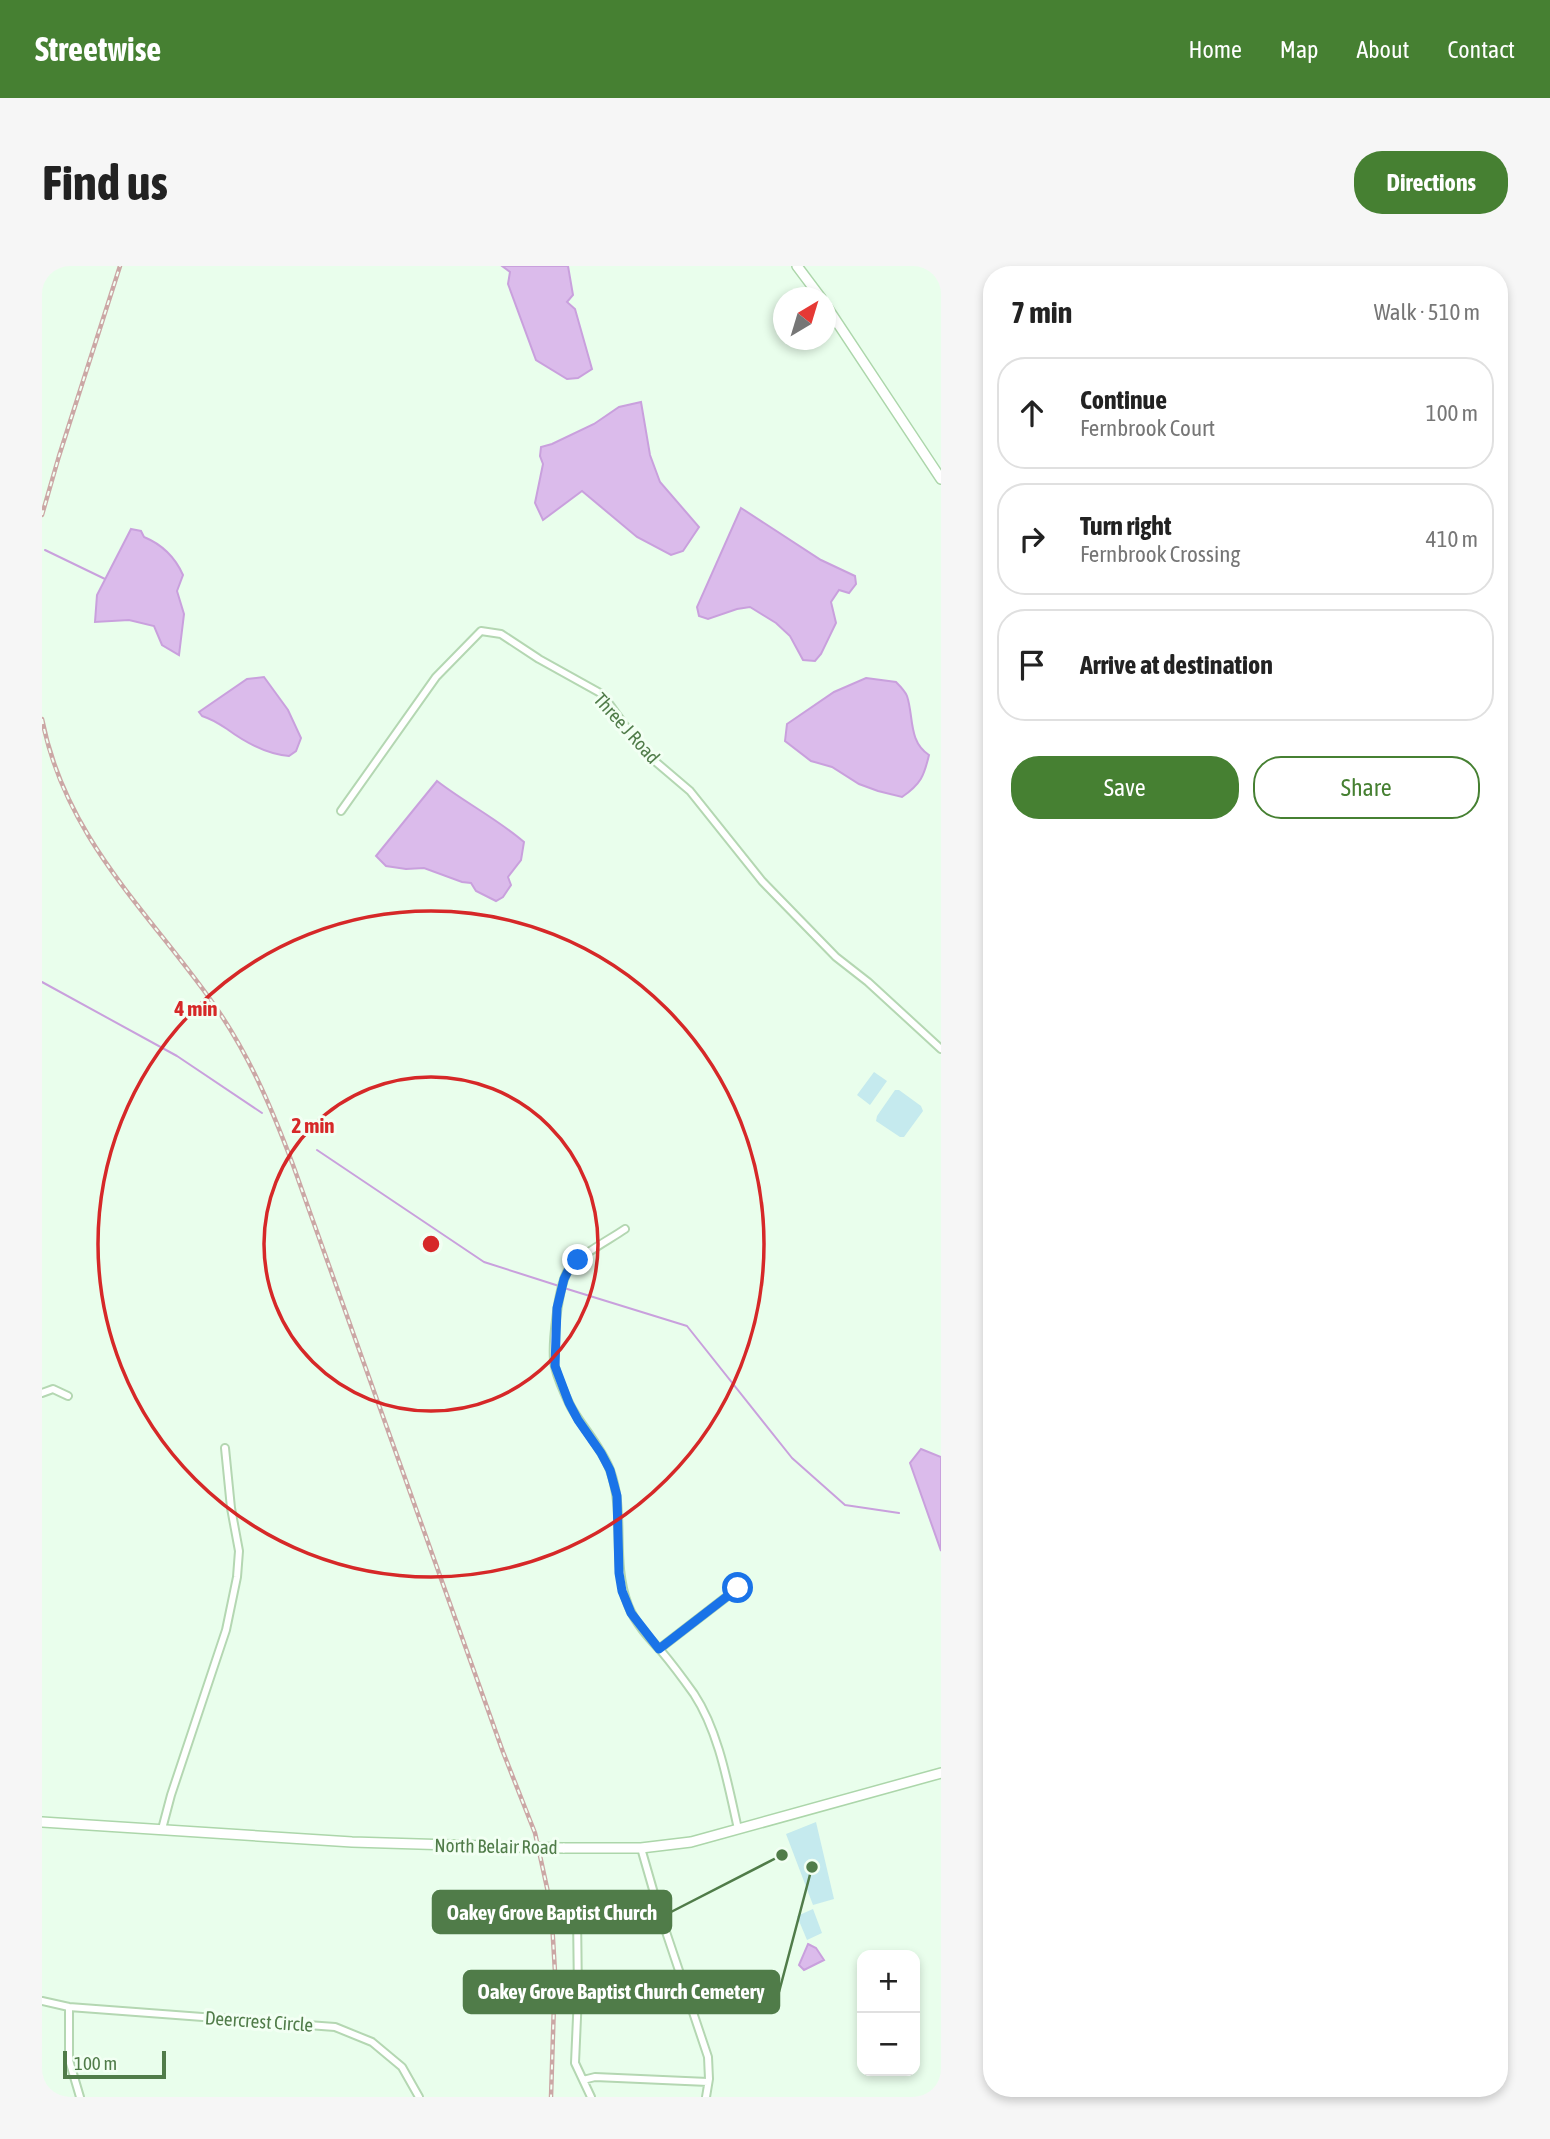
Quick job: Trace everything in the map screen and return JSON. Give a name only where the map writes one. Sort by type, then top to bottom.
[{"type":"street","points":[[797,266],[813,287]]},
{"type":"street","points":[[836,321],[941,479]]},
{"type":"street","name":"Three J Road","points":[[341,811],[436,677],[481,631],[501,634],[602,694],[643,751],[690,791],[762,881],[836,957],[868,982],[941,1049]]},
{"type":"street","points":[[625,1228],[569,1269],[557,1308],[555,1366],[569,1403],[610,1470],[617,1496],[622,1591],[631,1613],[695,1697],[706,1717],[725,1769],[738,1829]]},
{"type":"street","points":[[42,1393],[52,1390],[68,1396]]},
{"type":"street","points":[[162,1829],[226,1630],[237,1577],[239,1551],[231,1508],[225,1448]]},
{"type":"street","points":[[659,1649],[738,1588]]},
{"type":"street","name":"North Belair Road","points":[[42,1822],[374,1843],[641,1848],[691,1842],[941,1773]]},
{"type":"street","points":[[641,1848],[708,2057],[706,2097]]},
{"type":"street","points":[[591,2097],[575,2063],[577,1915],[642,1917],[660,1914]]},
{"type":"street","points":[[578,1995],[670,1999],[687,1996]]},
{"type":"street","name":"Deercrest Circle","points":[[42,2001],[69,2007],[335,2027],[372,2042],[402,2067],[419,2097]]},
{"type":"street","points":[[69,2007],[69,2060],[80,2097]]},
{"type":"street","points":[[583,2080],[596,2077],[708,2082]]},
{"type":"shaded area","points":[[502,266],[568,266],[573,295],[567,302],[575,309],[592,369],[578,378],[567,379],[536,360],[508,284],[510,272]]},
{"type":"shaded area","points":[[641,402],[650,455],[660,482],[699,527],[683,551],[671,555],[637,537],[582,491],[543,520],[535,503],[543,464],[541,447],[594,424],[619,407]]},
{"type":"shaded area","points":[[741,508],[821,560],[855,576],[856,584],[849,593],[839,590],[831,602],[836,623],[815,661],[803,660],[790,636],[776,623],[750,607],[708,619],[699,616],[697,607]]},
{"type":"shaded area","points":[[131,529],[141,531],[144,537],[167,552],[183,575],[177,591],[184,614],[179,655],[162,645],[154,626],[129,620],[95,622],[97,595]]},
{"type":"shaded area","points":[[264,677],[288,710],[301,738],[296,751],[289,756],[256,747],[199,712],[247,679]]},
{"type":"shaded area","points":[[866,678],[896,682],[902,689],[907,696],[915,736],[929,755],[921,779],[902,797],[859,784],[832,767],[811,761],[785,741],[787,724],[834,692]]},
{"type":"shaded area","points":[[437,781],[524,842],[521,860],[508,877],[511,885],[503,897],[496,901],[476,891],[471,883],[424,868],[386,866],[376,856]]},
{"type":"shaded area","points":[[874,1072],[887,1081],[870,1105],[857,1095]]},
{"type":"shaded area","points":[[895,1090],[921,1106],[923,1111],[904,1137],[876,1121]]},
{"type":"shaded area","points":[[921,1449],[941,1457],[941,1551],[910,1463]]},
{"type":"shaded area","points":[[816,1822],[834,1899],[813,1905],[786,1834]]},
{"type":"shaded area","points":[[813,1909],[822,1933],[807,1940],[797,1916]]},
{"type":"shaded area","points":[[808,1944],[816,1948],[824,1960],[804,1970],[799,1965]]},
{"type":"waterway","points":[[45,550],[105,579]]},
{"type":"waterway","points":[[42,982],[177,1056],[262,1113]]},
{"type":"waterway","points":[[317,1150],[484,1262],[559,1286]]},
{"type":"waterway","points":[[564,1288],[687,1326],[792,1458],[845,1505],[899,1513]]},
{"type":"railway","points":[[42,515],[120,266]]},
{"type":"railway","points":[[42,719],[53,761],[88,835],[134,901],[223,1018],[257,1079],[293,1165],[503,1752],[535,1833],[551,1906],[555,1972],[551,2097]]},
{"type":"place","name":"Oakey Grove Baptist Church","points":[[782,1855]]},
{"type":"place","name":"Oakey Grove Baptist Church Cemetery","points":[[812,1867]]},
{"type":"route","points":[[578,1260],[564,1279],[557,1308],[555,1366],[569,1403],[610,1470],[617,1496],[619,1573],[622,1591],[631,1613],[659,1649],[738,1588]]}]
